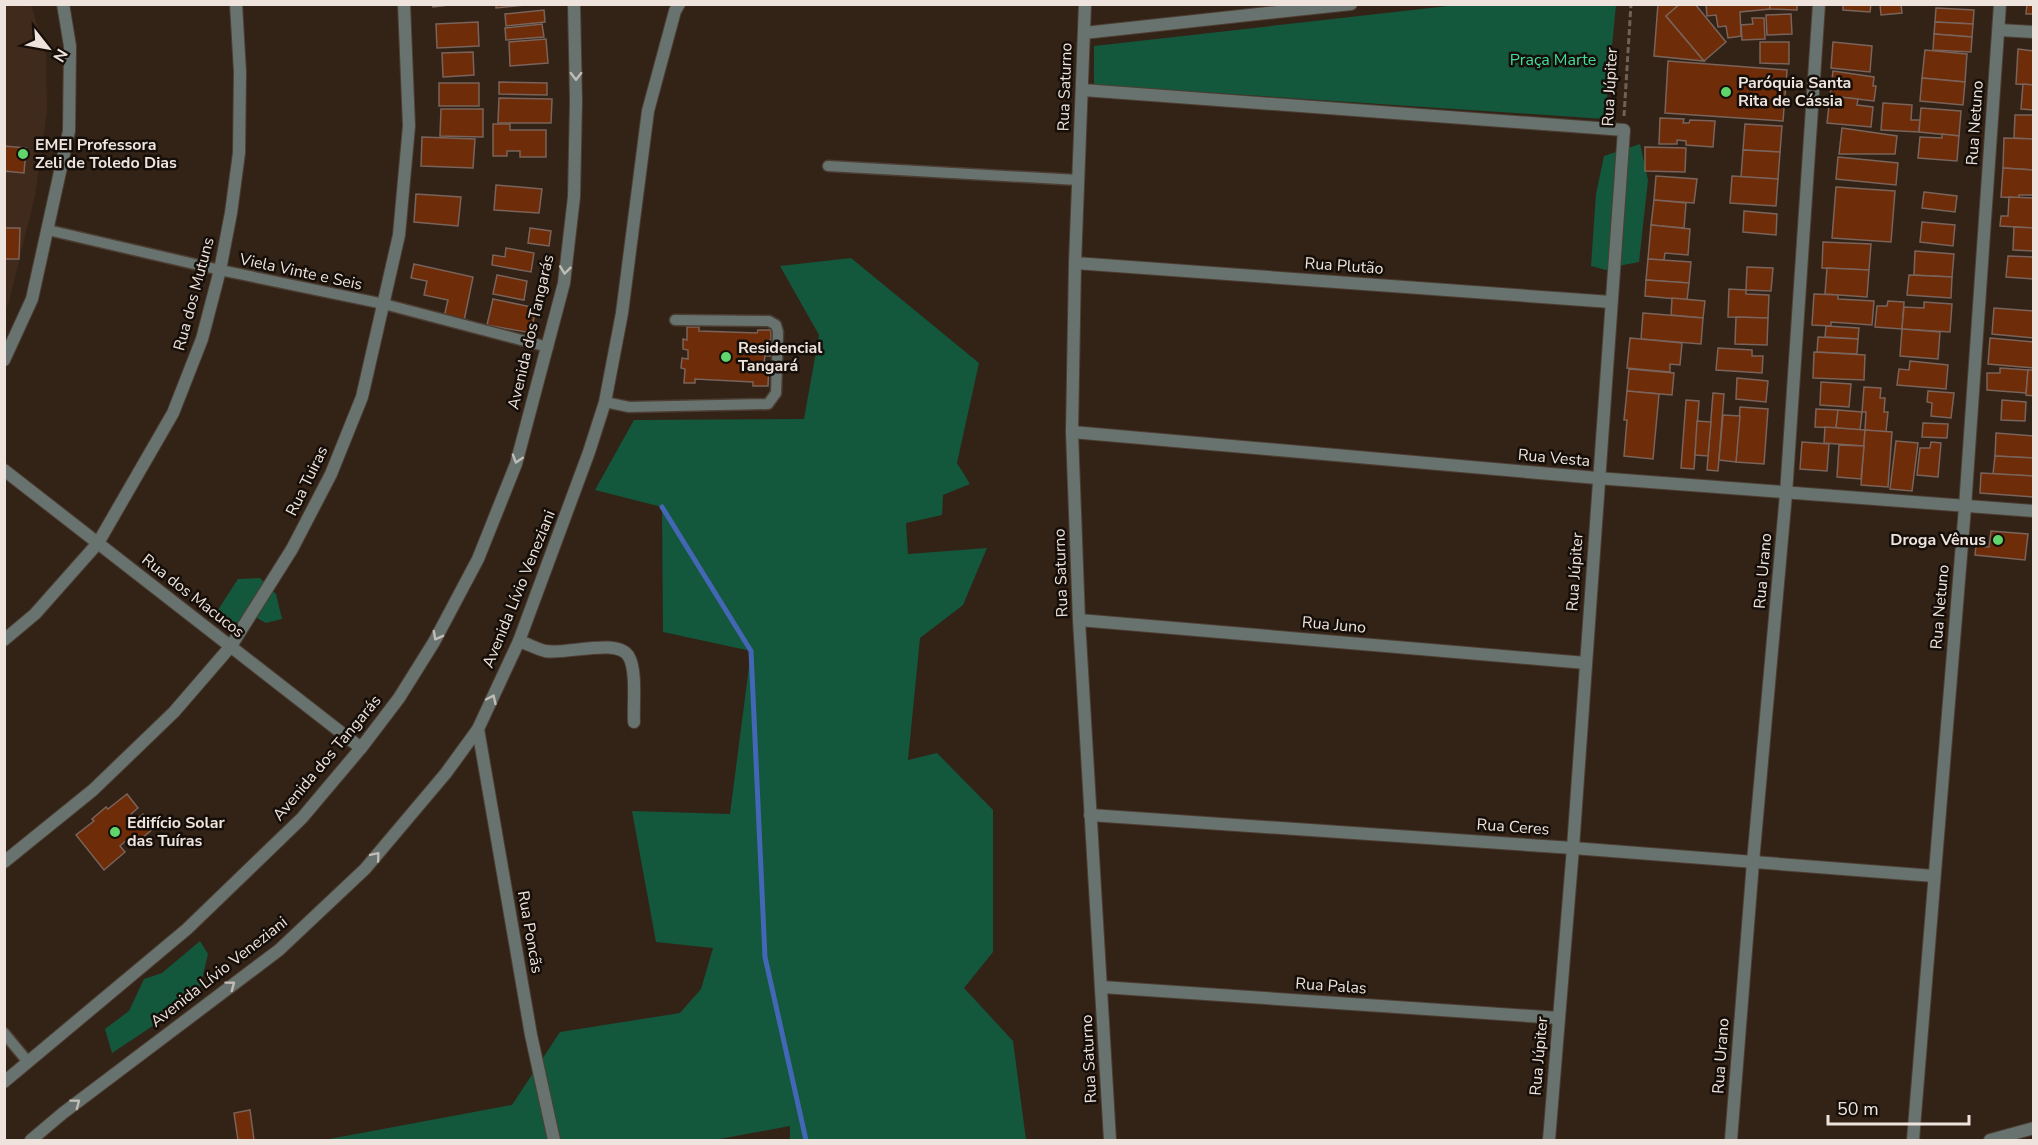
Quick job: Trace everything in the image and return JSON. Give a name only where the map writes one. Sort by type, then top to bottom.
[{"type":"street","points":[[4,360],[32,299],[69,131],[70,46],[63,4]]},
{"type":"street","name":"Rua dos Mutuns","points":[[4,640],[35,614],[98,543],[173,413],[202,339],[220,270],[239,153],[240,72],[236,4]]},
{"type":"street","name":"Rua Tuiras","points":[[4,862],[93,790],[174,712],[231,646],[292,549],[331,474],[362,397],[399,235],[409,126],[404,4]]},
{"type":"street","name":"Avenida dos Tangarás","points":[[4,1082],[187,929],[302,818],[362,748],[399,698],[434,642],[478,559],[516,464],[564,283],[574,197],[576,53],[574,4]]},
{"type":"street","name":"Avenida Lívio Veneziani","points":[[31,1140],[63,1113],[279,950],[365,869],[446,773],[478,729],[519,641],[589,452],[605,402],[622,314],[648,111],[679,4]]},
{"type":"street","name":"Rua Saturno","points":[[1085,4],[1075,263],[1072,432],[1079,620],[1110,1140]]},
{"type":"street","points":[[1084,33],[1351,4]]},
{"type":"street","name":"Rua Urano","points":[[1731,1140],[1786,494],[1819,4]]},
{"type":"street","name":"Rua Netuno","points":[[1913,1140],[1965,507],[2000,4]]},
{"type":"street","points":[[1999,30],[2034,32]]},
{"type":"street","points":[[1083,90],[1624,130]]},
{"type":"street","name":"Rua Júpiter","points":[[1549,1140],[1573,848],[1597,478],[1624,130]]},
{"type":"street","name":"Rua Plutão","points":[[1075,263],[1611,302]]},
{"type":"street","name":"Rua Vesta","points":[[1072,432],[1786,494],[2034,511]]},
{"type":"street","name":"Rua dos Macucos","points":[[4,470],[362,748]]},
{"type":"street","name":"Rua Juno","points":[[1079,620],[1586,663]]},
{"type":"street","points":[[519,641],[545,651],[574,652],[606,646],[621,650],[628,655],[632,664],[634,722]]},
{"type":"street","name":"Rua Poncãs","points":[[478,729],[531,1035],[554,1140]]},
{"type":"street","name":"Rua Ceres","points":[[1090,815],[1573,848],[1934,876]]},
{"type":"street","name":"Rua Palas","points":[[1102,987],[1559,1018]]},
{"type":"street","points":[[1990,1140],[2034,1128]]},
{"type":"lane","points":[[828,166],[1078,180]]},
{"type":"lane","name":"Viela Vinte e Seis","points":[[48,230],[220,270],[384,304],[548,347]]},
{"type":"lane","points":[[605,402],[629,407],[768,404],[773,399],[777,393],[778,332],[776,325],[770,321],[675,320]]},
{"type":"lane","points":[[4,1033],[28,1062]]},
{"type":"path","name":"Rua Júpiter","points":[[1624,130],[1631,4]]},
{"type":"shaded area","name":"EMEI Professora Zeli de Toledo Dias","points":[[5,5],[31,5],[46,54],[47,112],[35,196],[5,312]]},
{"type":"green space","name":"Praça Marte","points":[[1457,5],[1616,5],[1605,119],[1094,85],[1094,46]]},
{"type":"green space","points":[[1640,144],[1648,180],[1639,262],[1618,266],[1610,271],[1591,266],[1596,194],[1604,156]]},
{"type":"green space","points":[[851,258],[979,363],[957,463],[970,484],[943,495],[942,515],[906,523],[908,554],[987,548],[963,605],[920,638],[908,760],[937,753],[993,810],[993,952],[964,988],[1013,1041],[1026,1140],[790,1140],[790,1126],[714,1140],[324,1140],[512,1105],[560,1032],[680,1013],[701,989],[713,948],[656,942],[632,811],[730,814],[751,651],[663,632],[662,507],[595,490],[634,420],[804,419],[819,335],[780,266]]},
{"type":"green space","points":[[260,578],[276,594],[282,619],[266,623],[255,617],[231,629],[214,616],[238,579]]},
{"type":"green space","points":[[200,941],[208,954],[198,996],[112,1053],[105,1029],[129,1011],[144,979],[162,973]]},
{"type":"building","points":[[432,4],[458,4],[433,7]]},
{"type":"building","points":[[496,4],[534,4],[496,8]]},
{"type":"building","points":[[1658,4],[1680,4],[1666,16],[1704,61],[1654,56]]},
{"type":"building","points":[[1680,4],[1695,4],[1726,42],[1704,61],[1666,16]]},
{"type":"building","points":[[1706,4],[1770,4],[1770,9],[1740,12],[1741,36],[1728,38],[1726,26],[1718,27],[1716,15],[1707,16]]},
{"type":"building","points":[[1770,4],[1797,4],[1797,10],[1770,9]]},
{"type":"building","points":[[1843,4],[1871,4],[1870,12],[1843,10]]},
{"type":"building","points":[[1880,4],[1901,4],[1902,13],[1881,15]]},
{"type":"building","points":[[2027,4],[2034,4],[2034,14],[2026,14]]},
{"type":"building","points":[[1936,8],[1974,10],[1973,24],[1935,22]]},
{"type":"building","points":[[544,10],[545,22],[506,26],[505,14]]},
{"type":"building","points":[[1791,14],[1792,34],[1767,35],[1766,15]]},
{"type":"building","points":[[1752,18],[1764,18],[1765,39],[1742,40],[1741,25],[1753,24]]},
{"type":"building","points":[[478,22],[479,46],[437,48],[436,24]]},
{"type":"building","points":[[1935,22],[1973,24],[1972,37],[1934,34]]},
{"type":"building","points":[[542,24],[544,37],[506,40],[505,28]]},
{"type":"building","points":[[1934,34],[1972,37],[1971,52],[1933,50]]},
{"type":"building","points":[[546,39],[548,63],[510,66],[509,42]]},
{"type":"building","points":[[1760,42],[1789,42],[1789,64],[1760,63]]},
{"type":"building","points":[[1833,42],[1872,46],[1870,72],[1831,68]]},
{"type":"building","points":[[2018,49],[2034,51],[2034,85],[2016,84]]},
{"type":"building","points":[[1925,50],[1967,54],[1965,82],[1922,78]]},
{"type":"building","points":[[473,52],[474,75],[443,77],[442,53]]},
{"type":"building","name":"Paróquia Santa Rita de Cássia","points":[[1668,61],[1787,70],[1783,121],[1665,113]]},
{"type":"building","points":[[1833,71],[1874,77],[1873,86],[1876,86],[1874,101],[1830,96]]},
{"type":"building","points":[[1922,78],[1965,82],[1963,105],[1920,101]]},
{"type":"building","points":[[499,82],[547,83],[547,95],[499,94]]},
{"type":"building","points":[[439,83],[479,83],[479,106],[439,106]]},
{"type":"building","points":[[2023,84],[2034,85],[2034,110],[2021,109]]},
{"type":"building","points":[[1830,96],[1858,99],[1857,105],[1873,107],[1871,127],[1827,123]]},
{"type":"building","points":[[499,98],[552,99],[551,123],[498,123]]},
{"type":"building","points":[[1883,103],[1912,105],[1911,120],[1920,120],[1919,132],[1881,130]]},
{"type":"building","points":[[1921,108],[1961,111],[1959,136],[1919,132]]},
{"type":"building","points":[[441,109],[483,109],[483,137],[440,136]]},
{"type":"building","points":[[2015,115],[2034,115],[2034,139],[2014,138]]},
{"type":"building","points":[[1660,118],[1684,119],[1683,123],[1689,123],[1690,120],[1715,121],[1713,147],[1686,145],[1686,141],[1677,140],[1677,144],[1659,144]]},
{"type":"building","points":[[493,124],[510,124],[510,130],[546,130],[546,157],[520,157],[520,151],[507,151],[507,156],[493,156]]},
{"type":"building","points":[[1745,124],[1782,126],[1780,152],[1743,150]]},
{"type":"building","points":[[1842,128],[1897,136],[1895,154],[1839,154]]},
{"type":"building","points":[[1942,134],[1959,136],[1957,161],[1918,158],[1920,137],[1942,138]]},
{"type":"building","points":[[422,137],[475,139],[473,168],[421,166]]},
{"type":"building","points":[[2004,138],[2034,139],[2034,170],[2003,168]]},
{"type":"building","points":[[4,146],[26,148],[24,173],[4,171]]},
{"type":"building","points":[[1645,147],[1686,148],[1685,172],[1645,171]]},
{"type":"building","points":[[1743,150],[1780,152],[1778,179],[1741,177]]},
{"type":"building","points":[[1838,157],[1898,163],[1896,185],[1836,179]]},
{"type":"building","points":[[2003,168],[2034,170],[2034,195],[2019,195],[2019,198],[2001,197]]},
{"type":"building","points":[[1656,176],[1697,179],[1694,203],[1654,200]]},
{"type":"building","points":[[1732,176],[1778,179],[1776,206],[1730,203]]},
{"type":"building","points":[[496,185],[542,189],[539,213],[494,210]]},
{"type":"building","points":[[1836,187],[1895,191],[1891,242],[1832,238]]},
{"type":"building","points":[[1924,192],[1957,196],[1955,212],[1922,208]]},
{"type":"building","points":[[416,194],[461,197],[458,226],[414,222]]},
{"type":"building","points":[[2009,197],[2034,198],[2034,228],[2000,226],[2001,216],[2008,216]]},
{"type":"building","points":[[1654,200],[1686,203],[1684,228],[1651,225]]},
{"type":"building","points":[[1744,211],[1777,214],[1776,235],[1743,232]]},
{"type":"building","points":[[1922,222],[1955,225],[1953,246],[1920,242]]},
{"type":"building","points":[[1651,225],[1690,229],[1688,255],[1665,253],[1664,260],[1648,259]]},
{"type":"building","points":[[2014,227],[2034,228],[2034,251],[2013,250]]},
{"type":"building","points":[[4,228],[20,228],[19,259],[4,259]]},
{"type":"building","points":[[530,228],[551,231],[549,246],[528,243]]},
{"type":"building","points":[[1823,242],[1871,244],[1869,270],[1822,268]]},
{"type":"building","points":[[506,248],[534,253],[531,272],[492,265],[493,255],[505,257]]},
{"type":"building","points":[[1915,251],[1954,254],[1952,277],[1914,275]]},
{"type":"building","points":[[2008,256],[2034,257],[2034,279],[2006,277]]},
{"type":"building","points":[[1648,259],[1691,262],[1689,283],[1646,280]]},
{"type":"building","points":[[414,264],[473,277],[464,321],[444,317],[448,300],[424,295],[427,281],[411,278]]},
{"type":"building","points":[[1747,267],[1773,268],[1771,291],[1746,290]]},
{"type":"building","points":[[1827,268],[1869,270],[1867,297],[1825,294]]},
{"type":"building","points":[[497,275],[527,281],[524,300],[493,294]]},
{"type":"building","points":[[1909,275],[1952,277],[1951,298],[1907,295]]},
{"type":"building","points":[[1646,280],[1689,283],[1687,300],[1645,296]]},
{"type":"building","points":[[1729,289],[1746,290],[1746,294],[1769,295],[1768,318],[1728,317]]},
{"type":"building","points":[[1814,294],[1838,295],[1838,299],[1874,301],[1872,325],[1831,322],[1831,326],[1812,325]]},
{"type":"building","points":[[1672,298],[1705,301],[1703,318],[1671,315]]},
{"type":"building","points":[[493,299],[536,308],[531,333],[487,325]]},
{"type":"building","points":[[1888,301],[1904,302],[1902,329],[1875,327],[1877,306],[1887,306]]},
{"type":"building","points":[[1924,302],[1952,304],[1950,332],[1902,329],[1904,307],[1924,308]]},
{"type":"building","points":[[1994,308],[2034,311],[2034,338],[1992,334]]},
{"type":"building","points":[[1643,313],[1703,318],[1701,344],[1641,339]]},
{"type":"building","points":[[1736,317],[1768,318],[1767,345],[1735,344]]},
{"type":"building","points":[[1826,326],[1859,328],[1858,339],[1825,337]]},
{"type":"building","name":"Residencial Tangará","points":[[687,327],[699,327],[699,331],[757,333],[758,330],[771,330],[771,340],[767,340],[767,344],[770,344],[770,356],[765,356],[764,363],[769,363],[768,386],[753,386],[753,382],[695,379],[695,383],[684,383],[685,369],[681,368],[682,358],[688,359],[688,350],[683,349],[683,339],[687,340]]},
{"type":"building","points":[[1902,329],[1940,332],[1938,359],[1900,356]]},
{"type":"building","points":[[1818,337],[1858,339],[1857,354],[1817,352]]},
{"type":"building","points":[[1630,338],[1682,343],[1680,365],[1670,364],[1670,372],[1627,368]]},
{"type":"building","points":[[1990,338],[2034,342],[2034,368],[1988,364]]},
{"type":"building","points":[[1718,348],[1752,350],[1752,356],[1763,356],[1762,373],[1716,370]]},
{"type":"building","points":[[1814,352],[1865,355],[1864,380],[1813,378]]},
{"type":"building","points":[[1910,361],[1948,365],[1946,389],[1897,385],[1899,369],[1909,370]]},
{"type":"building","points":[[2000,368],[2028,370],[2026,393],[1987,390],[1987,373],[2000,373]]},
{"type":"building","points":[[1629,369],[1674,373],[1672,395],[1627,391]]},
{"type":"building","points":[[2028,370],[2034,370],[2034,396],[2026,395]]},
{"type":"building","points":[[1737,378],[1768,381],[1766,402],[1736,399]]},
{"type":"building","points":[[1821,382],[1851,384],[1849,407],[1820,405]]},
{"type":"building","points":[[1864,387],[1881,388],[1880,398],[1885,398],[1884,412],[1888,412],[1886,432],[1865,430],[1866,412],[1862,412]]},
{"type":"building","points":[[1627,391],[1659,394],[1653,459],[1624,456]]},
{"type":"building","points":[[1928,391],[1954,393],[1951,418],[1931,416],[1932,403],[1927,402]]},
{"type":"building","points":[[1713,393],[1724,394],[1718,471],[1707,470]]},
{"type":"building","points":[[1686,400],[1699,401],[1694,469],[1681,468]]},
{"type":"building","points":[[2002,400],[2026,402],[2025,421],[2001,420]]},
{"type":"building","points":[[1740,407],[1768,409],[1764,464],[1736,462]]},
{"type":"building","points":[[1816,409],[1838,410],[1836,428],[1815,427]]},
{"type":"building","points":[[1838,410],[1862,412],[1860,430],[1836,428]]},
{"type":"building","points":[[1723,415],[1740,416],[1736,462],[1719,460]]},
{"type":"building","points":[[1697,421],[1711,422],[1708,456],[1695,455]]},
{"type":"building","points":[[1923,423],[1948,424],[1947,438],[1922,437]]},
{"type":"building","points":[[1825,427],[1865,430],[1864,446],[1824,443]]},
{"type":"building","points":[[1865,430],[1892,432],[1888,487],[1861,485]]},
{"type":"building","points":[[1996,433],[2034,436],[2034,458],[1995,456]]},
{"type":"building","points":[[1896,441],[1918,443],[1912,491],[1890,489]]},
{"type":"building","points":[[1802,442],[1829,444],[1827,471],[1800,469]]},
{"type":"building","points":[[1931,442],[1941,443],[1938,477],[1917,475],[1920,448],[1930,448]]},
{"type":"building","points":[[1839,445],[1864,446],[1861,479],[1837,477]]},
{"type":"building","points":[[1995,456],[2034,458],[2034,476],[1993,474]]},
{"type":"building","points":[[1981,473],[2034,476],[2034,497],[1980,493]]},
{"type":"building","points":[[1991,531],[2028,534],[2025,560],[1975,555],[1976,546],[1989,547]]},
{"type":"building","name":"Edifício Solar das Tuíras","points":[[127,794],[138,808],[131,814],[136,820],[143,814],[154,828],[135,844],[129,838],[120,846],[125,852],[104,870],[76,835],[94,821],[92,819],[106,807],[108,809]]},
{"type":"building","points":[[250,1110],[254,1140],[238,1140],[234,1113]]},
{"type":"waterway","points":[[662,507],[751,651],[765,957],[806,1140]]},
{"type":"place","name":"Paróquia Santa Rita de Cássia","points":[[1726,92]]},
{"type":"place","name":"EMEI Professora Zeli de Toledo Dias","points":[[23,154]]},
{"type":"place","name":"Residencial Tangará","points":[[726,357]]},
{"type":"place","name":"Droga Vênus","points":[[1998,540]]},
{"type":"place","name":"Edifício Solar das Tuíras","points":[[115,832]]}]
